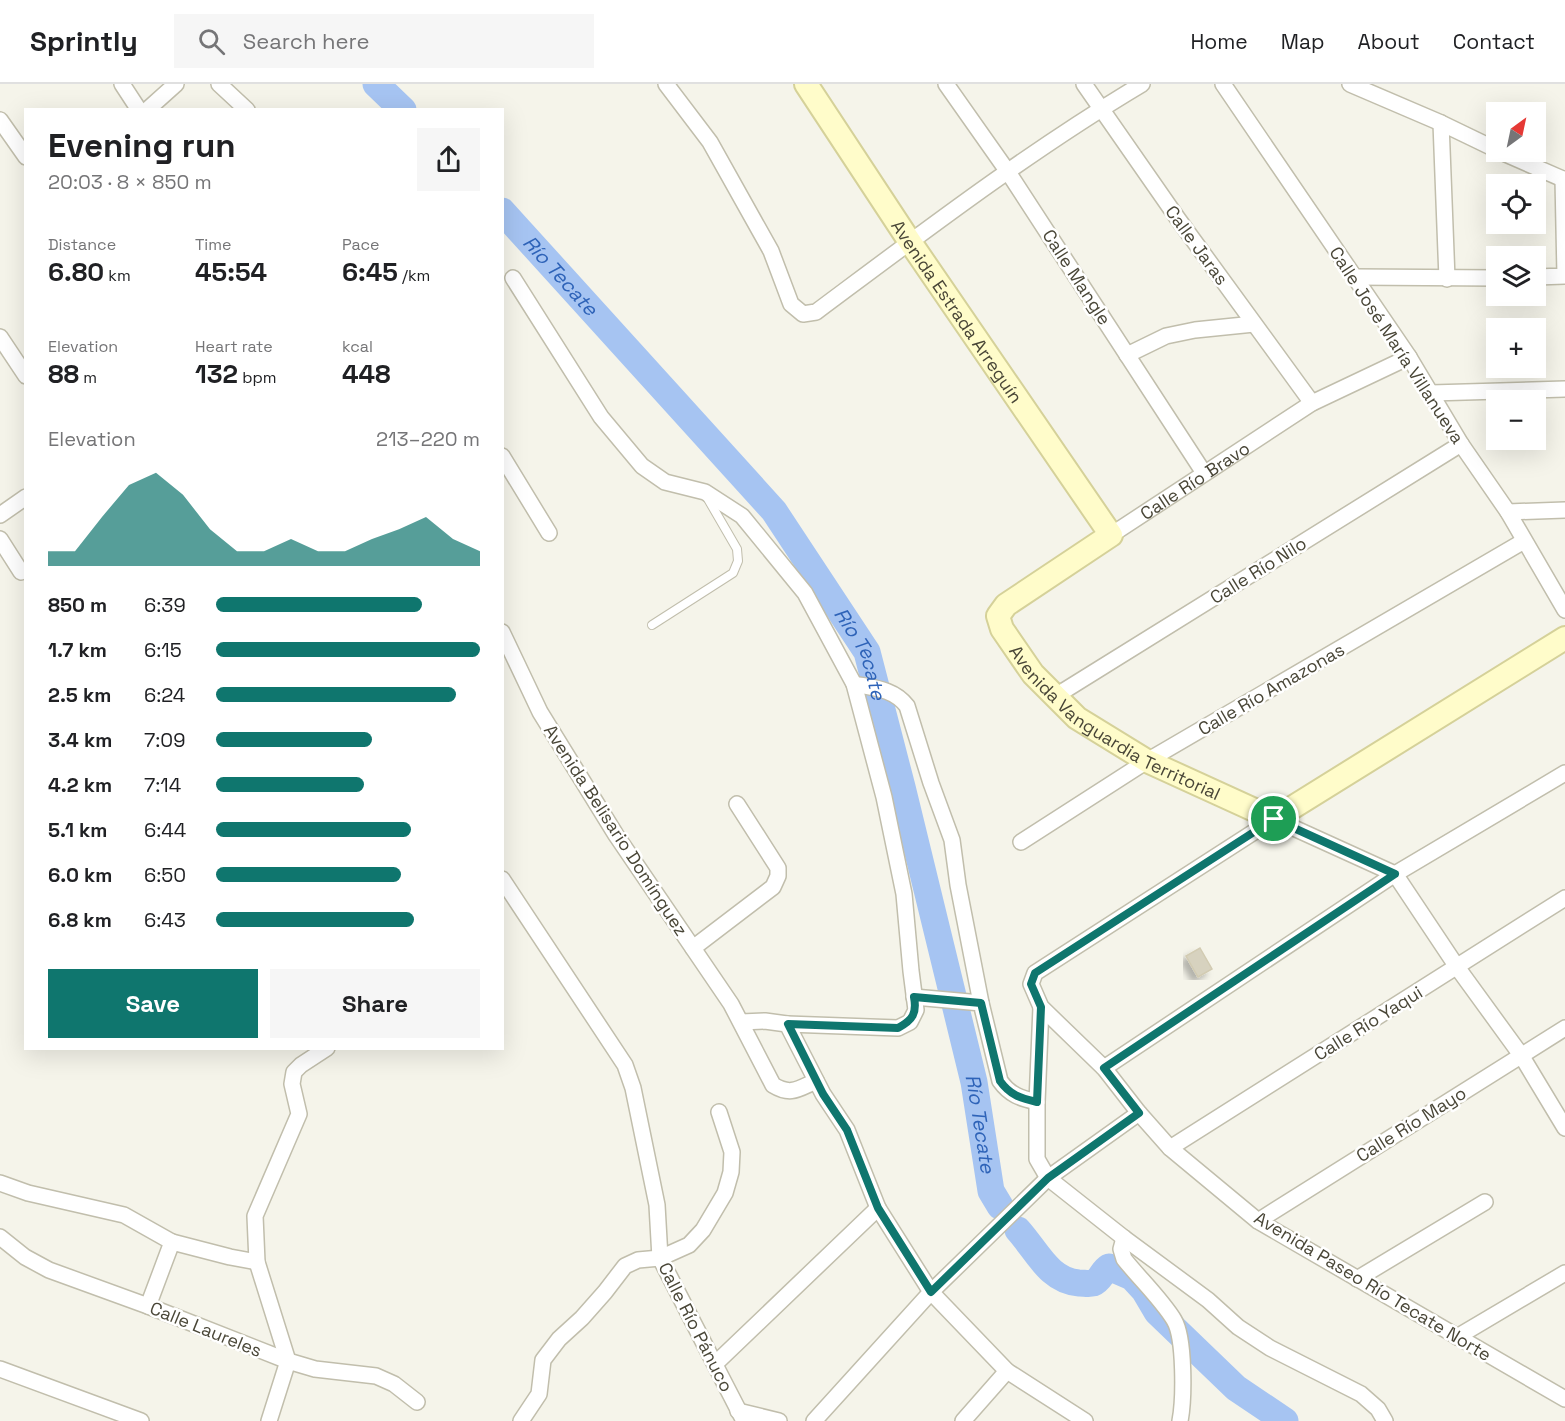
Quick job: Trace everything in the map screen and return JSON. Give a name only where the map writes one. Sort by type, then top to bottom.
[{"type":"street","points":[[123,84],[138,108]]},
{"type":"street","points":[[149,108],[176,84]]},
{"type":"street","points":[[219,84],[245,108]]},
{"type":"street","points":[[666,84],[710,142],[771,251],[791,304],[803,314],[816,312],[1008,172],[1100,109],[1142,84]]},
{"type":"street","name":"Avenida Estrada Arreguín","points":[[806,84],[910,242],[1110,536]]},
{"type":"street","name":"Calle Mangle","points":[[946,84],[1008,172],[1204,473]]},
{"type":"street","name":"Calle Jaras","points":[[1084,84],[1312,403]]},
{"type":"street","name":"Calle José María Villanueva","points":[[1223,84],[1408,357],[1461,444],[1508,512],[1565,610]]},
{"type":"street","points":[[1350,84],[1486,145]]},
{"type":"street","points":[[0,120],[24,153]]},
{"type":"street","points":[[1441,123],[1447,279]]},
{"type":"street","points":[[1524,162],[1564,180],[1565,276],[1546,277]]},
{"type":"street","points":[[1355,277],[1486,278]]},
{"type":"street","points":[[513,278],[601,417],[642,466],[665,482],[705,492],[742,516],[805,593],[854,684],[884,797],[904,894],[916,1010],[910,1022],[898,1028],[765,1021],[741,1022]]},
{"type":"street","points":[[1127,355],[1166,336],[1195,330],[1254,324]]},
{"type":"street","points":[[0,338],[24,373]]},
{"type":"street","name":"Calle Río Bravo","points":[[998,622],[998,616],[1006,605],[1312,403],[1408,357]]},
{"type":"street","points":[[1431,393],[1565,389]]},
{"type":"street","name":"Calle Río Nilo","points":[[1054,697],[1461,444]]},
{"type":"street","points":[[504,459],[549,533]]},
{"type":"street","points":[[0,515],[24,498]]},
{"type":"street","points":[[1508,512],[1565,510]]},
{"type":"street","points":[[0,539],[21,572]]},
{"type":"street","name":"Calle Río Amazonas","points":[[1021,842],[1147,761],[1524,541]]},
{"type":"street","name":"Avenida Vanguardia Territorial","points":[[998,622],[1033,674],[1077,718],[1147,761],[1395,874]]},
{"type":"street","name":"Avenida Belisario Domínguez","points":[[504,636],[540,712],[616,835],[731,1004],[773,1085],[791,1092],[816,1081]]},
{"type":"street","points":[[1274,819],[1565,638]]},
{"type":"street","points":[[854,684],[890,692],[901,698],[908,706],[931,783],[952,840],[958,885],[981,1003],[1000,1081],[1005,1089],[1014,1096],[1037,1102]]},
{"type":"street","points":[[1104,1068],[1395,874],[1565,772]]},
{"type":"street","points":[[693,948],[773,887],[778,876],[778,868],[738,804]]},
{"type":"street","name":"Avenida Paseo Río Tecate Norte","points":[[1274,819],[1035,973],[1031,984],[1041,1007],[1104,1068],[1170,1148],[1258,1221],[1565,1399]]},
{"type":"street","points":[[1395,874],[1457,967],[1521,1055],[1565,1128]]},
{"type":"street","name":"Calle Río Pánuco","points":[[504,882],[625,1065],[633,1088],[657,1205],[660,1258],[741,1416]]},
{"type":"street","name":"Calle Río Yaqui","points":[[1170,1148],[1565,898]]},
{"type":"street","points":[[914,997],[981,1003]]},
{"type":"street","points":[[1041,1007],[1037,1159],[1048,1178],[1208,1300],[1238,1328],[1361,1394],[1378,1409],[1385,1421]]},
{"type":"street","points":[[788,1024],[816,1081],[847,1130],[878,1208],[931,1292],[1007,1371],[1085,1421]]},
{"type":"street","name":"Calle Río Mayo","points":[[1258,1221],[1565,1028]]},
{"type":"street","points":[[269,1421],[288,1362],[257,1262],[255,1216],[299,1114],[292,1084],[294,1072],[324,1050]]},
{"type":"street","points":[[521,1421],[539,1394],[543,1360],[625,1266],[638,1260],[660,1258],[689,1245],[703,1230],[725,1193],[731,1172],[732,1152],[719,1112]]},
{"type":"street","points":[[814,1421],[931,1292],[1048,1178],[1139,1113]]},
{"type":"street","points":[[0,1183],[28,1193],[124,1215],[172,1242],[257,1262]]},
{"type":"street","points":[[1357,1279],[1485,1202]]},
{"type":"street","points":[[715,1364],[878,1208]]},
{"type":"street","name":"Calle Laureles","points":[[0,1237],[25,1257],[49,1270],[148,1306],[288,1362],[315,1369],[376,1376],[394,1384],[417,1402]]},
{"type":"street","points":[[1124,1238],[1121,1249],[1124,1259],[1174,1320],[1180,1333],[1183,1406],[1180,1421]]},
{"type":"street","points":[[148,1306],[172,1242]]},
{"type":"street","points":[[1457,1337],[1565,1273]]},
{"type":"street","points":[[0,1369],[141,1421]]},
{"type":"street","points":[[963,1421],[1007,1371]]},
{"type":"street","points":[[741,1416],[779,1421]]},
{"type":"lane","points":[[652,626],[733,573],[738,561],[737,549],[705,492]]},
{"type":"building","points":[[1200,948],[1212,969],[1198,977],[1186,956]]},
{"type":"waterway","name":"Río Tecate","points":[[376,84],[401,108]]},
{"type":"waterway","name":"Río Tecate","points":[[504,213],[774,511],[867,652],[974,1082],[991,1191],[1000,1206]]},
{"type":"waterway","name":"Río Tecate","points":[[1018,1230],[1044,1264],[1059,1277],[1079,1283],[1093,1283],[1109,1267],[1132,1277],[1144,1290],[1157,1312],[1236,1388],[1285,1421]]},
{"type":"route","points":[[1274,819],[1395,874],[1104,1068],[1139,1113],[1048,1178],[1022,1206],[931,1292],[878,1208],[847,1130],[823,1094],[788,1024],[898,1028],[910,1022],[916,1010],[914,997],[981,1003],[1000,1081],[1005,1089],[1014,1096],[1037,1102],[1041,1007],[1031,984],[1035,973],[1274,819]]}]
